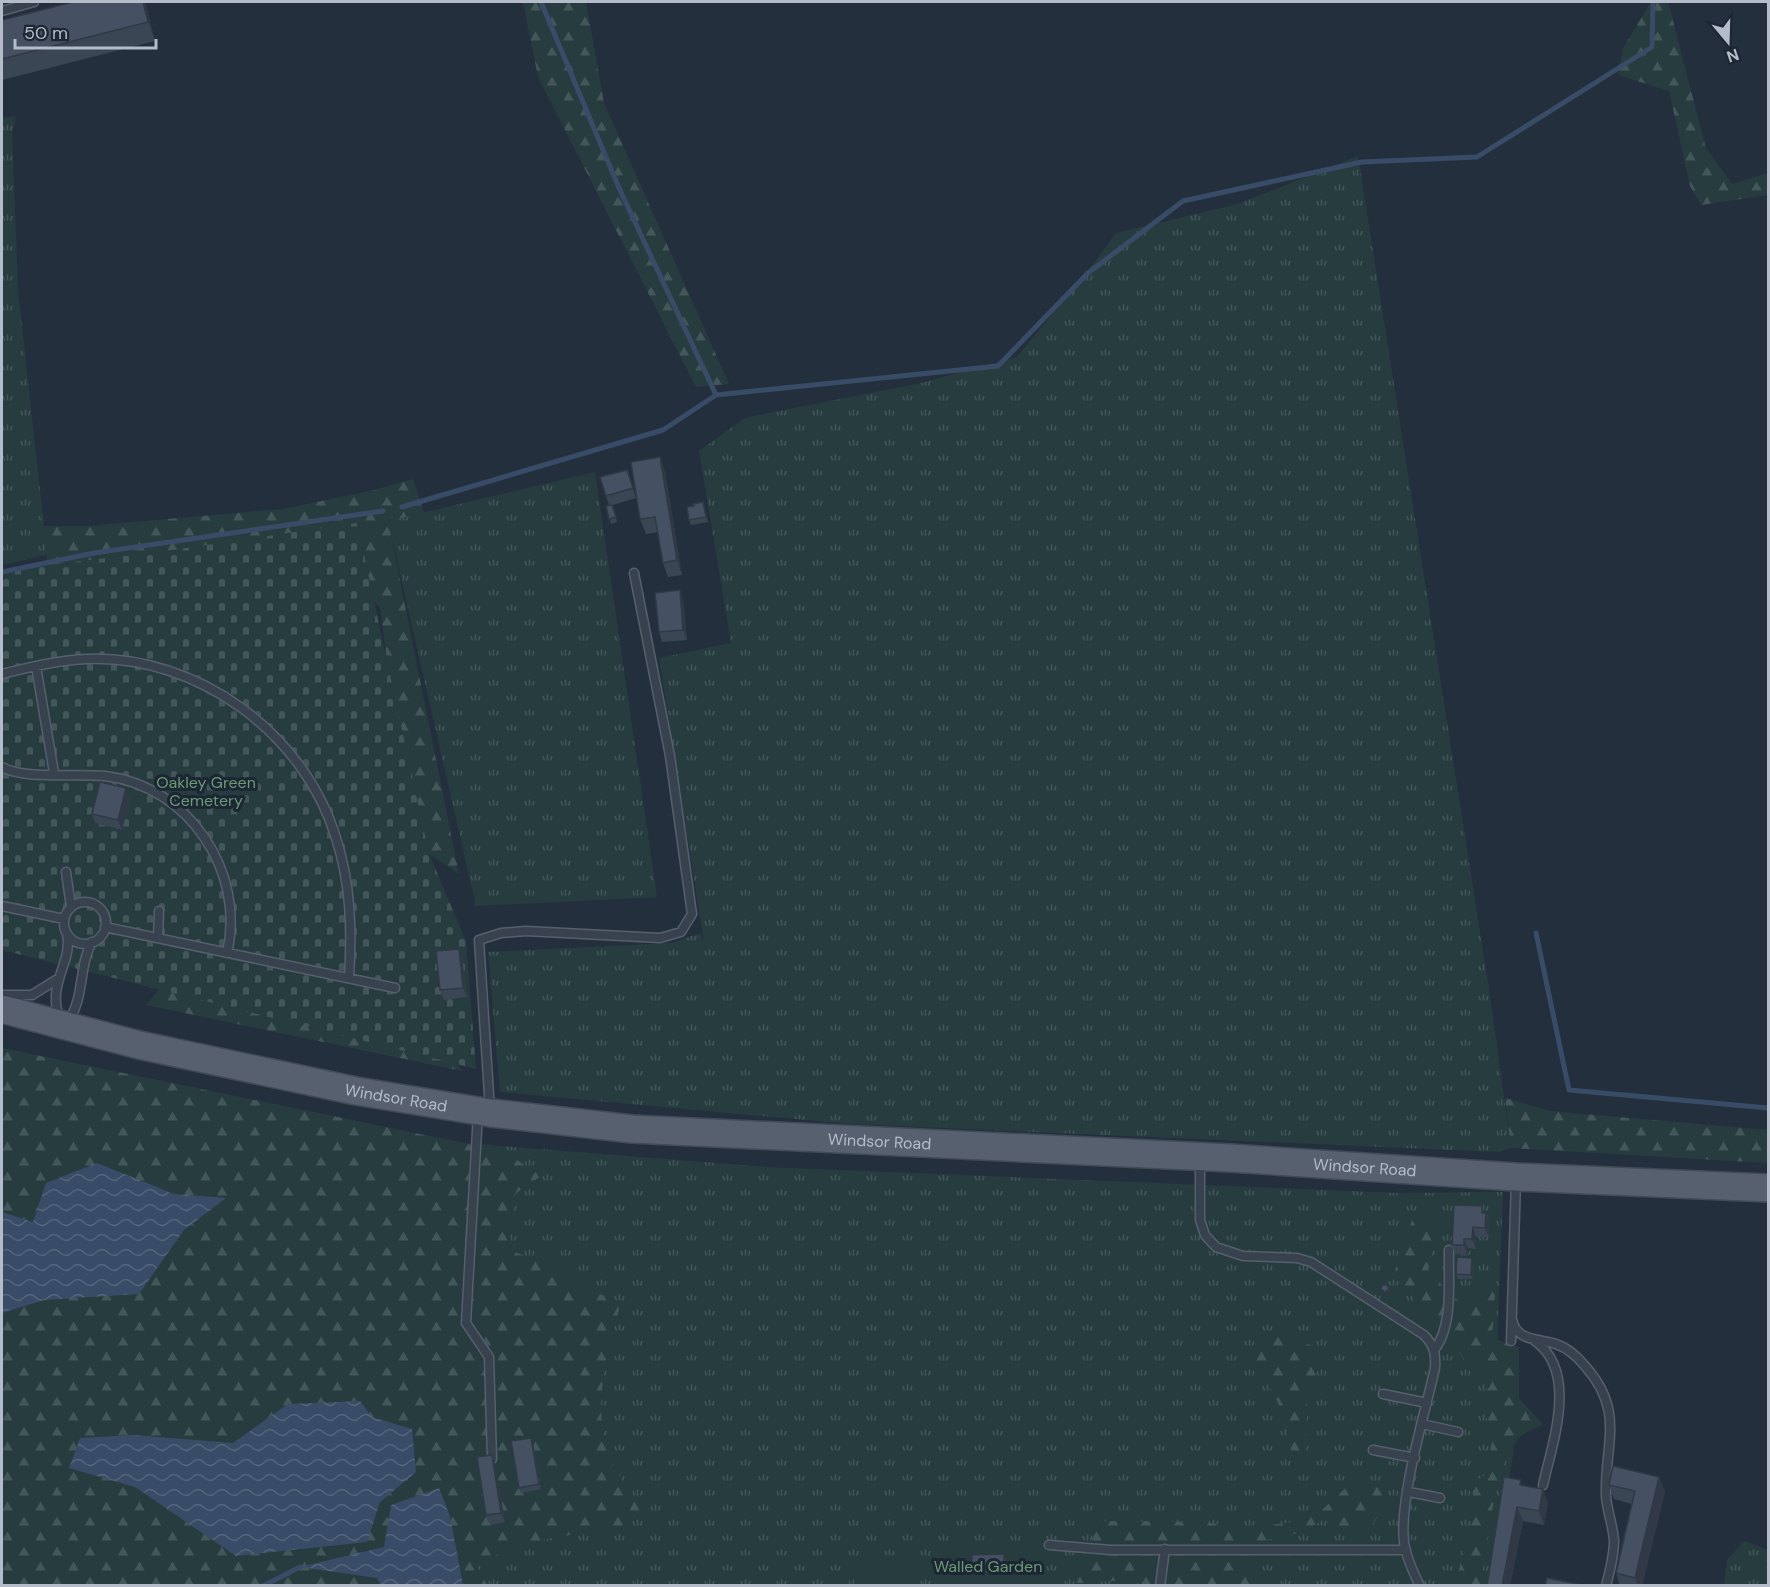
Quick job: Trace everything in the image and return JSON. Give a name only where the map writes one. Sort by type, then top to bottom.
[{"type":"main road","name":"Windsor Road","points":[[2,1009],[63,1026],[333,1087],[485,1112],[632,1129],[718,1135],[1200,1156],[1516,1177],[1768,1188]]},
{"type":"lane","points":[[2,11],[34,2]]},
{"type":"lane","points":[[492,1459],[489,1357],[466,1323],[485,1112],[478,940],[501,933],[526,931],[660,938],[681,932],[692,914],[692,899],[670,756],[634,573]]},
{"type":"lane","points":[[2,674],[36,666],[86,659],[117,660],[149,665],[177,674],[216,692],[238,705],[272,734],[311,781],[336,837],[344,866],[351,917],[349,978]]},
{"type":"lane","points":[[36,666],[54,773]]},
{"type":"lane","points":[[2,767],[23,774],[54,773],[107,777],[129,782],[160,795],[189,819],[214,852],[225,877],[232,912],[227,953]]},
{"type":"lane","points":[[66,872],[71,907]]},
{"type":"lane","points":[[63,1026],[54,1001],[67,946],[64,919],[71,907],[83,902],[95,905],[104,915],[105,927],[98,939],[78,943],[67,934]]},
{"type":"lane","points":[[2,906],[64,919]]},
{"type":"lane","points":[[158,938],[159,911]]},
{"type":"lane","points":[[105,927],[395,988]]},
{"type":"lane","points":[[63,1026],[78,1004],[82,966],[92,942]]},
{"type":"lane","points":[[2,995],[32,995],[46,989],[58,979]]},
{"type":"lane","points":[[1200,1156],[1200,1220],[1205,1235],[1216,1247],[1243,1256],[1297,1258],[1318,1264],[1424,1335],[1434,1350],[1435,1368],[1414,1458],[1404,1529],[1406,1550],[1420,1586]]},
{"type":"lane","points":[[1511,1341],[1516,1177]]},
{"type":"lane","points":[[1434,1350],[1440,1341],[1446,1312],[1449,1250]]},
{"type":"lane","points":[[1512,1319],[1517,1332],[1532,1340],[1549,1356],[1558,1385],[1558,1411],[1544,1485]]},
{"type":"lane","points":[[1532,1340],[1555,1344],[1577,1358],[1591,1373],[1608,1410],[1612,1439],[1606,1496],[1614,1540],[1606,1586]]},
{"type":"lane","points":[[1383,1394],[1427,1403]]},
{"type":"lane","points":[[1422,1424],[1458,1432]]},
{"type":"lane","points":[[1373,1450],[1414,1458]]},
{"type":"lane","points":[[1409,1492],[1440,1498]]},
{"type":"lane","points":[[1049,1545],[1111,1550],[1406,1550]]},
{"type":"lane","points":[[1160,1586],[1165,1549]]},
{"type":"green space","points":[[523,2],[586,2],[604,103],[729,384],[696,387],[538,77]]},
{"type":"green space","points":[[1651,2],[1668,2],[1706,148],[1732,184],[1768,173],[1768,195],[1701,205],[1690,186],[1669,91],[1618,75],[1623,48]]},
{"type":"green space","points":[[16,116],[12,133],[18,291],[44,526],[59,552],[2,565],[2,118]]},
{"type":"green space","points":[[1358,156],[1489,989],[1511,1148],[1499,1152],[850,1124],[500,1092],[488,952],[672,943],[700,933],[704,942],[659,658],[731,643],[699,451],[745,418],[921,383],[1017,357],[1116,233],[1238,204]]},
{"type":"green space","points":[[595,472],[657,897],[476,906],[388,521]]},
{"type":"green space","points":[[413,479],[424,513],[388,521],[459,874],[429,854],[395,720],[380,608],[353,574],[50,595],[44,526],[88,526],[283,509],[374,490]]},
{"type":"green space","name":"Oakley Green Cemetery","points":[[357,523],[429,854],[466,941],[476,1069],[2,950],[2,570],[152,553]]},
{"type":"green space","points":[[181,964],[435,1034],[462,1071],[146,1005]]},
{"type":"green space","points":[[2,1048],[464,1143],[511,1156],[541,1176],[515,1194],[508,1250],[553,1265],[581,1287],[621,1302],[604,1373],[602,1427],[612,1462],[640,1511],[624,1529],[530,1543],[476,1564],[487,1585],[2,1585]]},
{"type":"green space","points":[[1505,1098],[1550,1111],[1768,1130],[1768,1163],[1511,1148]]},
{"type":"green space","points":[[464,1143],[766,1167],[1399,1193],[1503,1192],[1497,1349],[1514,1450],[1490,1585],[477,1585],[456,1253]]},
{"type":"green space","points":[[1438,1217],[1428,1272],[1463,1305],[1496,1281],[1492,1338],[1519,1347],[1519,1398],[1543,1425],[1522,1435],[1504,1464],[1493,1506],[1480,1585],[1455,1585],[1475,1507],[1471,1484],[1486,1474],[1493,1436],[1487,1419],[1487,1369],[1465,1362],[1454,1342],[1423,1314],[1395,1270],[1412,1220]]},
{"type":"green space","points":[[1255,1336],[1283,1337],[1318,1347],[1321,1359],[1307,1403],[1306,1465],[1292,1454],[1287,1429],[1274,1394],[1251,1364]]},
{"type":"green space","points":[[1353,1481],[1386,1489],[1383,1506],[1373,1525],[1351,1534],[1324,1519],[1303,1532],[1248,1544],[1243,1572],[1266,1585],[1147,1586],[1126,1580],[1077,1583],[1079,1566],[1101,1521],[1199,1522],[1251,1528],[1299,1521],[1324,1508]]},
{"type":"green space","points":[[1744,1541],[1768,1550],[1768,1585],[1724,1585],[1727,1560]]},
{"type":"green space","name":"Walled Garden","points":[[1039,1547],[1039,1585],[937,1585],[937,1548]]},
{"type":"green space","points":[[920,1558],[920,1585],[854,1585],[854,1559]]},
{"type":"water","points":[[97,1163],[174,1194],[226,1198],[184,1230],[139,1294],[44,1300],[2,1313],[2,1212],[33,1222],[46,1183]]},
{"type":"water","points":[[360,1401],[372,1417],[412,1429],[416,1472],[380,1502],[367,1542],[236,1556],[135,1487],[69,1468],[80,1438],[133,1435],[233,1443],[288,1404]]},
{"type":"water","points":[[439,1488],[450,1516],[463,1585],[381,1585],[377,1578],[300,1567],[384,1547],[391,1505]]},
{"type":"building","points":[[73,2],[143,2],[148,22],[2,59],[2,20]]},
{"type":"building","points":[[660,457],[677,560],[663,563],[655,517],[640,519],[631,462]]},
{"type":"building","points":[[627,470],[633,488],[606,496],[600,477]]},
{"type":"building","points":[[703,502],[706,517],[689,520],[687,507]]},
{"type":"building","points":[[612,505],[616,517],[609,519],[606,506]]},
{"type":"building","points":[[680,590],[683,630],[659,632],[655,593]]},
{"type":"building","points":[[100,782],[126,788],[118,820],[92,814]]},
{"type":"building","points":[[459,949],[463,988],[440,990],[436,951]]},
{"type":"building","points":[[1454,1205],[1482,1206],[1482,1213],[1486,1213],[1485,1228],[1473,1227],[1472,1239],[1464,1239],[1464,1245],[1452,1245]]},
{"type":"building","points":[[1457,1257],[1472,1258],[1471,1275],[1456,1274]]},
{"type":"building","points":[[1382,1285],[1387,1285],[1389,1289],[1385,1292],[1381,1289]]},
{"type":"building","points":[[531,1438],[539,1484],[519,1488],[511,1441]]},
{"type":"building","points":[[492,1455],[501,1513],[486,1515],[477,1457]]},
{"type":"building","points":[[1613,1466],[1659,1477],[1635,1578],[1616,1573],[1635,1491],[1609,1485]]},
{"type":"building","points":[[1504,1477],[1521,1480],[1520,1485],[1543,1489],[1539,1511],[1517,1507],[1502,1586],[1487,1586]]},
{"type":"building","points":[[1004,1554],[1004,1565],[984,1568],[984,1565],[972,1565],[972,1555]]},
{"type":"building","points":[[1547,1578],[1582,1585],[1545,1586]]},
{"type":"waterway","points":[[402,507],[663,430],[716,395],[619,188],[541,2]]},
{"type":"waterway","points":[[716,395],[998,366],[1088,273],[1183,201],[1362,162],[1477,157],[1652,47],[1653,2]]},
{"type":"waterway","points":[[2,572],[94,553],[383,511]]},
{"type":"waterway","points":[[1536,933],[1569,1090],[1768,1108]]},
{"type":"waterway","points":[[263,1586],[300,1567]]}]
